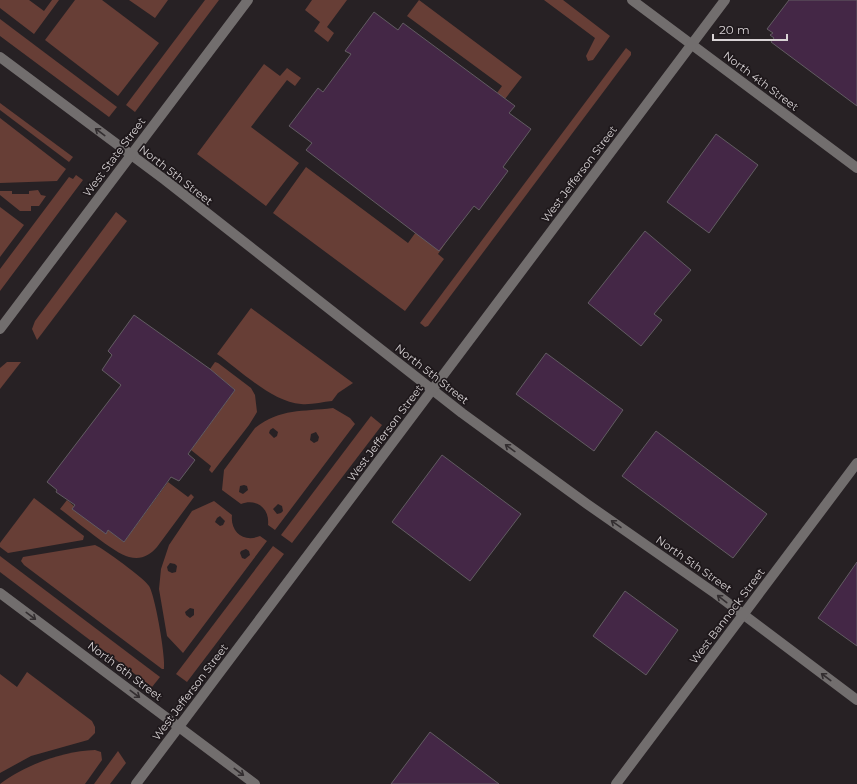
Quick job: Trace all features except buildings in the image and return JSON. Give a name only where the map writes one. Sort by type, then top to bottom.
[{"type":"street","name":"West State Street","points":[[0,329],[248,0]]},
{"type":"street","name":"North 4th Street","points":[[632,0],[857,168]]},
{"type":"street","name":"West Jefferson Street","points":[[136,784],[725,0]]},
{"type":"street","name":"North 5th Street","points":[[0,57],[131,155],[433,388],[462,413],[743,615],[857,700]]},
{"type":"street","name":"West Bannock Street","points":[[616,784],[857,463]]},
{"type":"street","name":"North 6th Street","points":[[0,593],[255,784]]},
{"type":"shaded area","points":[[0,0],[29,0],[44,11],[52,0],[59,0],[34,34],[0,8]]},
{"type":"shaded area","points":[[75,0],[102,0],[159,43],[118,96],[45,40]]},
{"type":"shaded area","points":[[129,0],[168,0],[155,18]]},
{"type":"shaded area","points":[[205,0],[219,0],[135,112],[126,105]]},
{"type":"shaded area","points":[[312,0],[347,0],[327,27],[334,33],[328,42],[314,31],[320,22],[305,10]]},
{"type":"shaded area","points":[[419,0],[522,77],[505,99],[497,93],[502,86],[407,16]]},
{"type":"shaded area","points":[[544,0],[563,0],[610,36],[593,60],[588,61],[586,56],[595,38]]},
{"type":"shaded area","points":[[0,19],[117,107],[109,117],[0,36]]},
{"type":"shaded area","points":[[626,48],[631,52],[631,55],[428,326],[425,327],[420,323]]},
{"type":"shaded area","points":[[264,64],[280,76],[287,68],[301,78],[295,86],[287,80],[251,127],[299,163],[266,206],[197,154]]},
{"type":"shaded area","points":[[0,103],[73,157],[69,162],[0,110]]},
{"type":"shaded area","points":[[0,118],[66,169],[57,181],[0,183]]},
{"type":"shaded area","points":[[306,167],[408,243],[421,225],[445,244],[438,254],[444,259],[405,311],[273,213]]},
{"type":"shaded area","points":[[76,175],[83,180],[0,291],[0,269],[69,177],[73,179]]},
{"type":"shaded area","points":[[38,190],[41,195],[46,196],[39,206],[31,206],[31,211],[20,211],[0,195],[0,191],[12,191],[12,194],[29,194],[29,191]]},
{"type":"shaded area","points":[[0,207],[24,225],[0,257]]},
{"type":"shaded area","points":[[116,212],[127,221],[37,340],[32,329],[35,321]]},
{"type":"shaded area","points":[[251,308],[353,383],[338,393],[332,401],[313,404],[290,402],[268,392],[257,384],[217,354]]},
{"type":"shaded area","points":[[7,362],[21,362],[0,389],[0,368]]},
{"type":"shaded area","points":[[215,362],[251,388],[255,395],[257,412],[249,425],[212,473],[209,470],[211,466],[191,450],[235,390],[210,369]]},
{"type":"shaded area","points":[[333,408],[350,418],[355,424],[275,530],[268,525],[267,514],[261,506],[252,502],[241,504],[222,490],[224,470],[255,428],[274,417],[283,414]],"holes":[[[273,428],[278,432],[277,436],[274,438],[269,433]],[[316,432],[319,437],[318,441],[314,443],[310,440],[311,434]],[[240,486],[247,486],[248,490],[243,494],[239,492]],[[278,504],[282,506],[283,511],[277,514],[273,509]]]},
{"type":"shaded area","points":[[371,416],[382,425],[292,543],[281,535]]},
{"type":"shaded area","points":[[168,482],[188,497],[191,494],[194,497],[157,547],[151,553],[141,558],[129,557],[114,550],[60,509],[67,500],[106,534],[108,530],[124,542]]},
{"type":"shaded area","points":[[34,498],[84,536],[83,540],[8,553],[0,547],[0,543]]},
{"type":"shaded area","points":[[214,501],[232,515],[233,526],[239,534],[249,538],[260,536],[267,541],[183,653],[167,636],[159,589],[161,569],[169,545],[192,511]],"holes":[[[220,516],[225,521],[223,525],[220,526],[215,522]],[[246,549],[249,551],[250,555],[245,559],[242,558],[240,553]],[[170,563],[175,564],[177,566],[176,572],[172,573],[168,571],[167,567]],[[190,608],[194,609],[194,615],[190,618],[185,612]]]},
{"type":"shaded area","points":[[95,545],[124,564],[149,586],[160,627],[164,669],[24,565],[21,561],[23,557]]},
{"type":"shaded area","points":[[273,546],[284,554],[187,682],[176,674]]},
{"type":"shaded area","points":[[0,556],[160,677],[152,687],[0,572]]},
{"type":"shaded area","points":[[27,672],[92,721],[95,727],[95,733],[88,740],[31,756],[0,773],[0,674],[17,687]]},
{"type":"shaded area","points":[[95,750],[101,752],[102,760],[85,784],[0,784],[21,771],[45,760],[70,753]]},
{"type":"shaded area","points":[[118,751],[126,763],[110,784],[94,784]]}]
